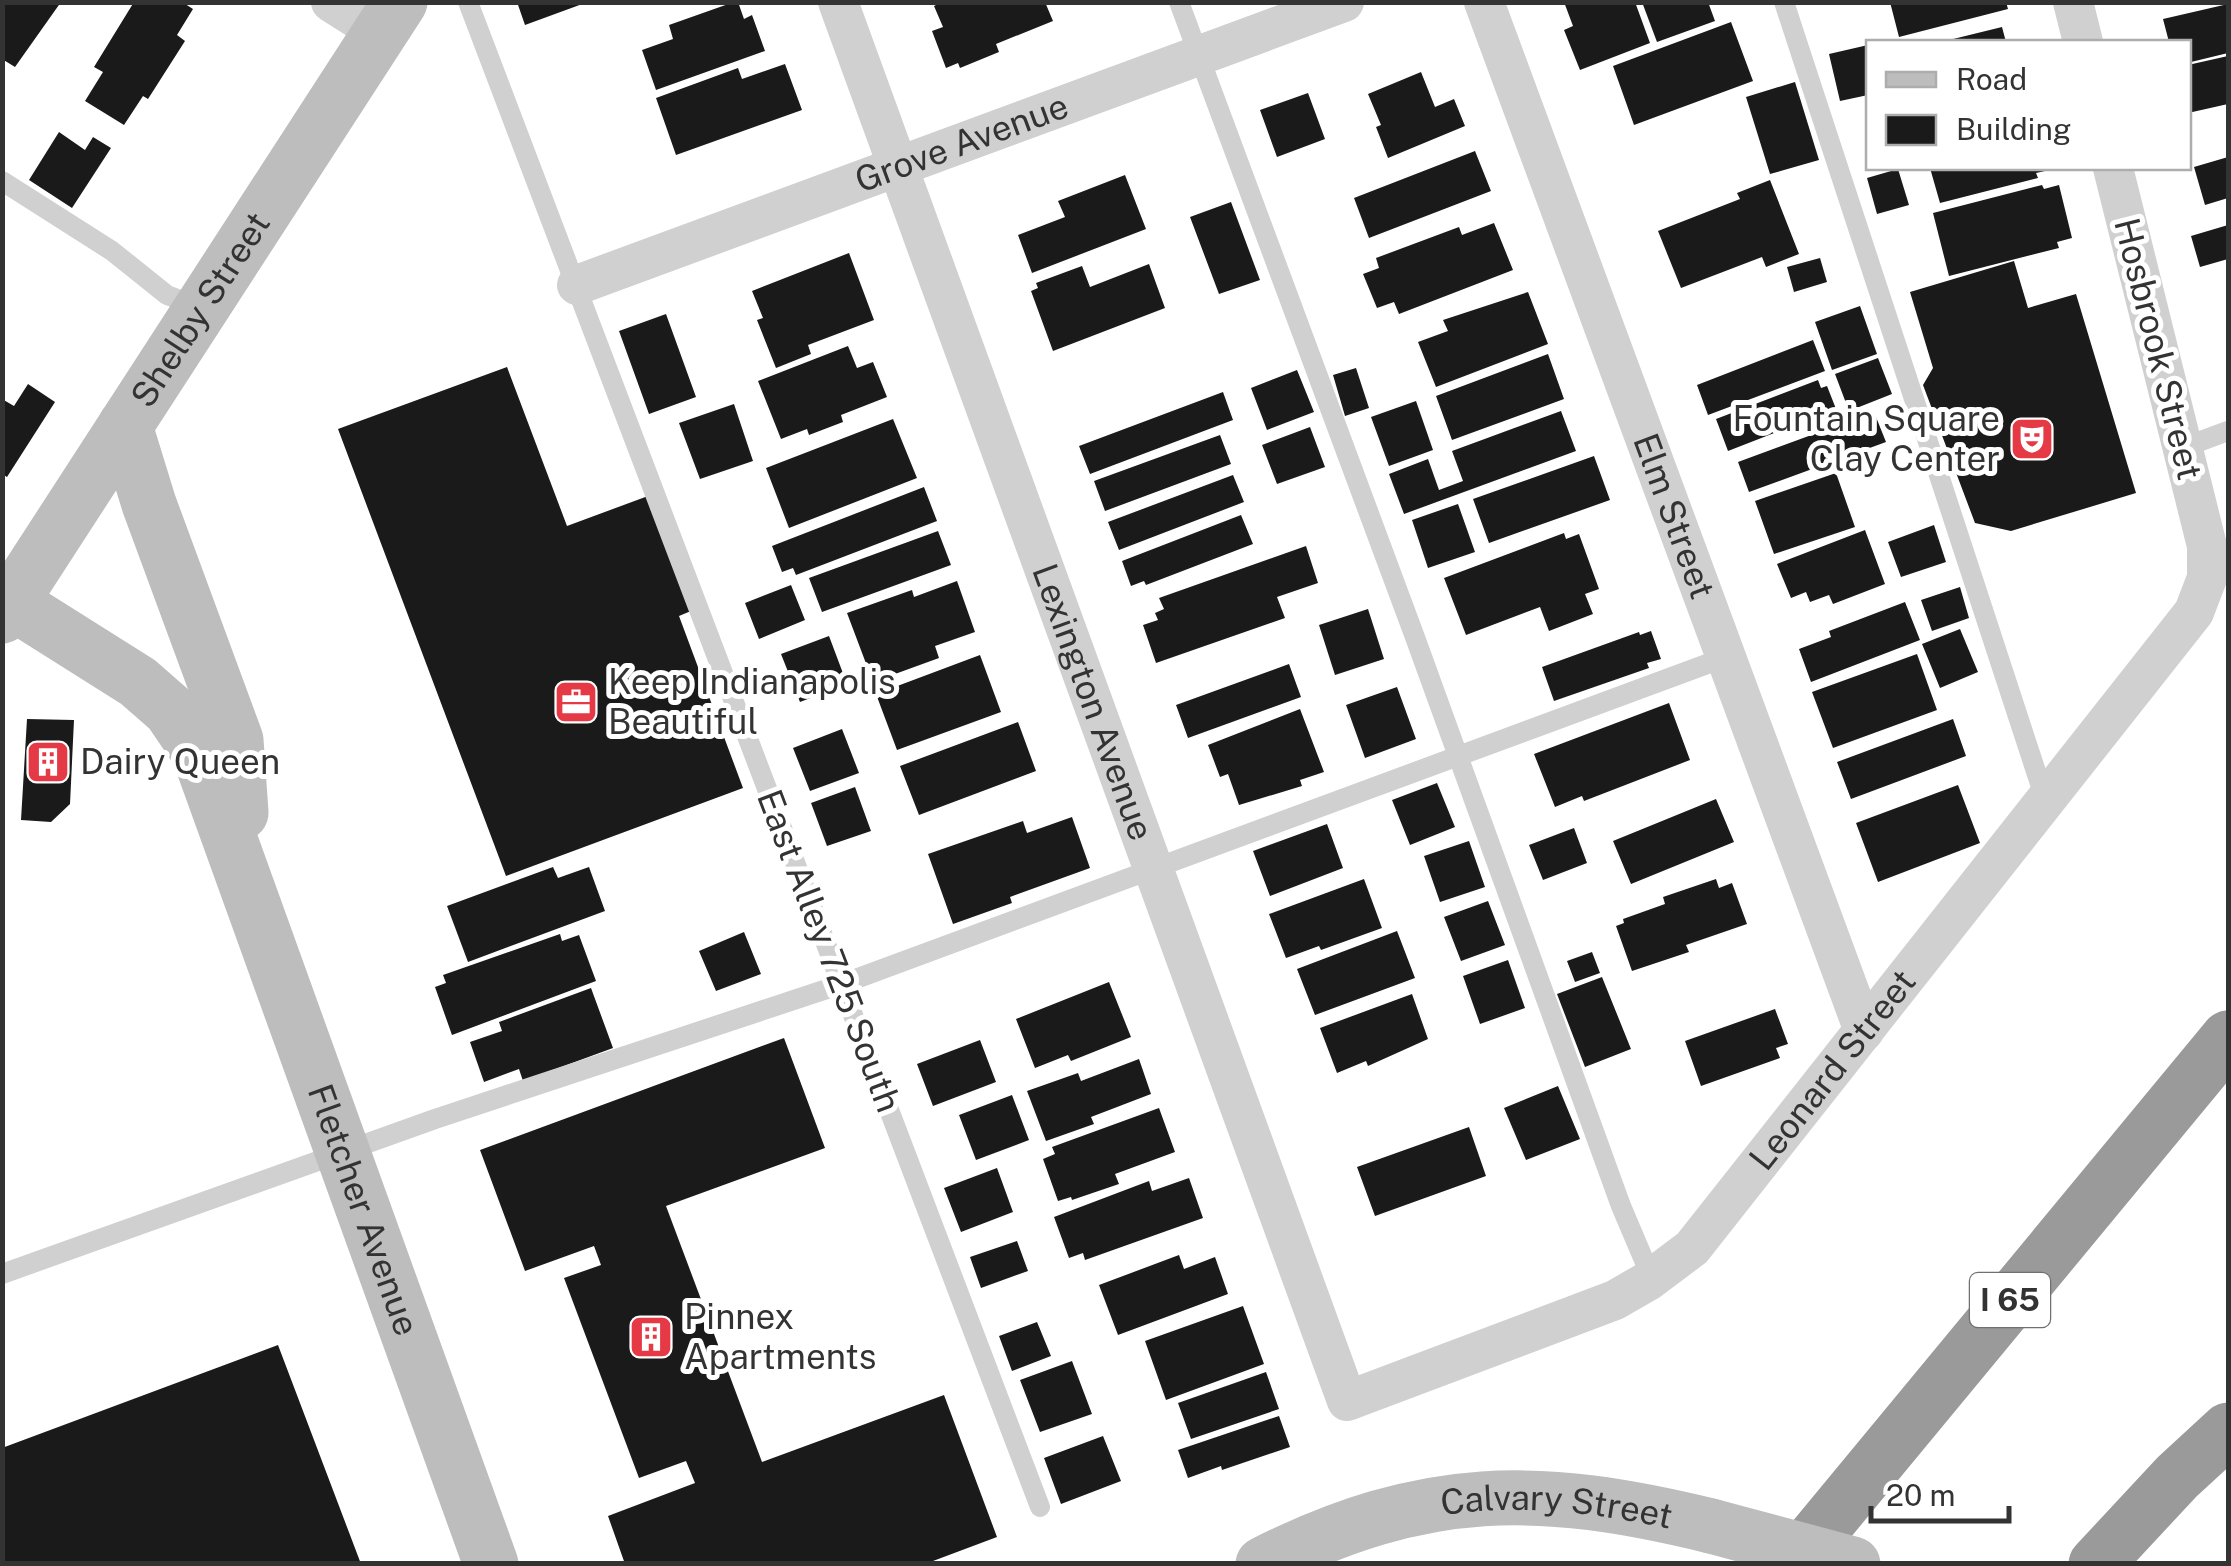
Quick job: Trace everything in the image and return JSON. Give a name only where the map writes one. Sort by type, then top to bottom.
[{"type":"highway","name":"I 65","points":[[1793,1564],[2228,1038]]},
{"type":"highway","points":[[2096,1564],[2177,1476],[2228,1430]]},
{"type":"main road","name":"Shelby Street","points":[[5,604],[390,18]]},
{"type":"main road","name":"Fletcher Avenue","points":[[125,426],[149,504],[236,740],[242,800],[238,856]]},
{"type":"main road","name":"Fletcher Avenue","points":[[5,604],[138,682],[170,710],[205,766],[491,1564]]},
{"type":"main road","name":"Calvary Street","points":[[1263,1564],[1305,1542],[1392,1511],[1518,1495],[1594,1501],[1711,1526],[1853,1564]]},
{"type":"street","points":[[332,2],[390,18]]},
{"type":"street","name":"Lexington Avenue","points":[[838,2],[1347,1402]]},
{"type":"street","name":"Grove Avenue","points":[[577,286],[1344,2]]},
{"type":"street","name":"Elm Street","points":[[1484,2],[1864,1031]]},
{"type":"street","points":[[2073,2],[2082,40]]},
{"type":"street","name":"Hosbrook Street","points":[[2114,170],[2210,562],[2204,590]]},
{"type":"street","name":"Leonard Street","points":[[1347,1402],[1614,1300],[1652,1279],[1692,1248],[2185,626],[2204,590]]},
{"type":"lane","name":"East Alley 725 South","points":[[468,2],[1040,1507]]},
{"type":"lane","points":[[1179,2],[1621,1206],[1652,1279]]},
{"type":"lane","points":[[1784,2],[2046,801]]},
{"type":"lane","points":[[2,181],[112,250],[167,295],[203,308]]},
{"type":"lane","points":[[2182,448],[2228,430]]},
{"type":"lane","points":[[2,1274],[342,1153],[842,984],[1726,657]]},
{"type":"building","points":[[2,2],[61,2],[15,67],[2,59]]},
{"type":"building","points":[[134,2],[182,2],[193,9],[177,35],[185,41],[148,99],[143,96],[124,125],[85,101],[103,72],[94,67]]},
{"type":"building","points":[[517,2],[585,2],[585,3],[525,25]]},
{"type":"building","points":[[738,2],[744,19],[752,15],[765,51],[656,90],[642,50],[673,39],[669,25]]},
{"type":"building","points":[[942,2],[1045,2],[1053,21],[996,44],[999,52],[960,68],[958,63],[946,68],[932,31],[943,27],[934,6]]},
{"type":"building","points":[[1564,2],[1635,2],[1650,43],[1580,70],[1564,30],[1573,26]]},
{"type":"building","points":[[1642,2],[1708,2],[1715,21],[1657,42]]},
{"type":"building","points":[[1890,2],[2006,2],[2008,9],[1899,37]]},
{"type":"building","points":[[2228,4],[2228,53],[2191,62],[2191,40],[2168,40],[2163,19]]},
{"type":"building","points":[[1731,22],[1753,81],[1634,125],[1613,66]]},
{"type":"building","points":[[2002,27],[2005,40],[1949,40]]},
{"type":"building","points":[[1866,45],[1866,95],[1840,101],[1829,54]]},
{"type":"building","points":[[2228,56],[2228,104],[2191,112],[2191,64]]},
{"type":"building","points":[[785,64],[802,110],[676,155],[656,98],[738,68],[742,79]]},
{"type":"building","points":[[1421,72],[1435,107],[1454,99],[1465,126],[1388,158],[1376,127],[1381,125],[1368,94]]},
{"type":"building","points":[[1795,82],[1819,160],[1770,174],[1746,97]]},
{"type":"building","points":[[1308,93],[1325,139],[1277,157],[1260,110]]},
{"type":"building","points":[[59,132],[85,150],[93,137],[111,148],[72,208],[29,180]]},
{"type":"building","points":[[1475,151],[1491,191],[1369,238],[1354,198]]},
{"type":"building","points":[[2228,157],[2228,198],[2205,205],[2194,167]]},
{"type":"building","points":[[1898,170],[1909,205],[1877,214],[1867,178]]},
{"type":"building","points":[[1931,170],[2050,170],[2036,173],[2038,178],[1940,203]]},
{"type":"building","points":[[1125,175],[1146,229],[1032,273],[1018,235],[1065,217],[1058,201]]},
{"type":"building","points":[[1770,180],[1799,254],[1766,267],[1762,257],[1681,288],[1658,231],[1740,199],[1737,193]]},
{"type":"building","points":[[2042,185],[2044,189],[2059,185],[2072,238],[2057,242],[2059,248],[1949,276],[1933,213]]},
{"type":"building","points":[[1231,202],[1260,280],[1219,294],[1190,217]]},
{"type":"building","points":[[1494,223],[1513,270],[1399,314],[1394,302],[1377,308],[1363,274],[1379,268],[1376,258],[1459,227],[1462,235]]},
{"type":"building","points":[[2228,225],[2228,259],[2200,267],[2191,236]]},
{"type":"building","points":[[849,253],[874,320],[808,345],[811,354],[776,368],[757,320],[763,318],[752,291]]},
{"type":"building","points":[[1820,258],[1827,282],[1794,292],[1787,267]]},
{"type":"building","name":"Fountain Square Clay Center","points":[[2014,261],[2028,308],[2076,294],[2136,493],[2011,531],[1975,523],[1923,385],[1933,368],[1910,292]]},
{"type":"building","points":[[1149,264],[1165,308],[1053,351],[1031,291],[1038,288],[1036,283],[1082,266],[1090,287]]},
{"type":"building","points":[[1528,292],[1548,344],[1436,387],[1418,342],[1448,331],[1443,320]]},
{"type":"building","points":[[1860,306],[1877,354],[1832,370],[1815,322]]},
{"type":"building","points":[[666,314],[696,397],[649,414],[619,331]]},
{"type":"building","points":[[1813,340],[1825,371],[1708,415],[1697,385]]},
{"type":"building","points":[[848,346],[857,368],[873,362],[887,397],[841,415],[843,422],[809,435],[807,429],[781,439],[758,381]]},
{"type":"building","points":[[1548,354],[1564,399],[1452,440],[1436,396]]},
{"type":"building","points":[[1878,358],[1892,394],[1849,411],[1835,374]]},
{"type":"building","name":"Keep Indianapolis Beautiful","points":[[507,367],[567,526],[648,496],[691,611],[679,616],[743,788],[506,876],[338,429]]},
{"type":"building","points":[[1356,368],[1369,408],[1345,416],[1333,375]]},
{"type":"building","points":[[1297,370],[1314,412],[1267,430],[1251,388]]},
{"type":"building","points":[[1818,380],[1821,388],[1827,386],[1838,414],[1816,422],[1815,417],[1728,451],[1716,419]]},
{"type":"building","points":[[28,384],[55,402],[7,477],[2,474],[2,399],[14,406]]},
{"type":"building","points":[[1223,392],[1233,420],[1090,474],[1079,446]]},
{"type":"building","points":[[1416,401],[1433,450],[1389,466],[1371,417]]},
{"type":"building","points":[[734,404],[753,461],[700,479],[679,423]]},
{"type":"building","points":[[1561,411],[1576,451],[1404,514],[1389,474],[1428,459],[1439,490],[1463,481],[1452,451]]},
{"type":"building","points":[[1874,412],[1886,442],[1749,492],[1738,462]]},
{"type":"building","points":[[893,419],[917,478],[789,528],[766,468]]},
{"type":"building","points":[[1310,427],[1325,467],[1277,484],[1262,445]]},
{"type":"building","points":[[1220,435],[1231,464],[1105,511],[1094,481]]},
{"type":"building","points":[[1594,456],[1610,500],[1489,543],[1473,499]]},
{"type":"building","points":[[1836,473],[1855,527],[1774,554],[1755,501]]},
{"type":"building","points":[[1233,475],[1244,502],[1119,550],[1108,522]]},
{"type":"building","points":[[924,487],[937,521],[796,575],[793,568],[782,572],[772,546]]},
{"type":"building","points":[[1458,504],[1475,552],[1428,568],[1412,520]]},
{"type":"building","points":[[1241,515],[1253,544],[1146,585],[1144,581],[1131,586],[1122,561]]},
{"type":"building","points":[[1934,525],[1946,562],[1901,577],[1888,542]]},
{"type":"building","points":[[1865,530],[1885,584],[1833,604],[1829,595],[1810,602],[1806,592],[1791,598],[1777,564]]},
{"type":"building","points":[[938,531],[951,565],[822,612],[809,578]]},
{"type":"building","points":[[1564,533],[1566,539],[1579,534],[1599,589],[1585,594],[1593,614],[1549,631],[1540,607],[1466,635],[1444,578]]},
{"type":"building","points":[[1306,546],[1318,583],[1277,597],[1285,618],[1156,663],[1143,625],[1158,620],[1155,613],[1164,609],[1159,598]]},
{"type":"building","points":[[957,581],[975,632],[935,646],[939,658],[873,682],[847,613],[912,590],[914,597]]},
{"type":"building","points":[[791,585],[805,620],[759,639],[745,603]]},
{"type":"building","points":[[1960,587],[1969,618],[1932,631],[1921,600]]},
{"type":"building","points":[[1905,602],[1920,640],[1811,682],[1799,649],[1831,637],[1829,631]]},
{"type":"building","points":[[1368,609],[1384,659],[1335,675],[1319,625]]},
{"type":"building","points":[[1960,629],[1978,672],[1940,688],[1922,644]]},
{"type":"building","points":[[1651,631],[1661,659],[1647,663],[1649,668],[1554,701],[1542,667]]},
{"type":"building","points":[[829,636],[847,684],[800,702],[781,654]]},
{"type":"building","points":[[1917,654],[1937,710],[1833,748],[1812,692]]},
{"type":"building","points":[[980,655],[1001,712],[897,750],[876,694]]},
{"type":"building","points":[[1289,664],[1301,697],[1188,738],[1176,705]]},
{"type":"building","points":[[1397,687],[1416,739],[1365,758],[1346,705]]},
{"type":"building","points":[[1669,703],[1690,760],[1584,801],[1582,796],[1555,807],[1534,754]]},
{"type":"building","points":[[1300,709],[1324,772],[1300,780],[1302,786],[1239,805],[1228,774],[1220,777],[1208,745]]},
{"type":"building","name":"Dairy Queen","points":[[27,719],[74,720],[70,804],[51,822],[21,820]]},
{"type":"building","points":[[1953,719],[1966,756],[1851,799],[1837,762]]},
{"type":"building","points":[[1018,722],[1036,771],[919,815],[900,766]]},
{"type":"building","points":[[842,729],[859,773],[810,791],[793,748]]},
{"type":"building","points":[[1437,783],[1455,827],[1410,845],[1392,800]]},
{"type":"building","points":[[1958,785],[1980,843],[1878,882],[1856,823]]},
{"type":"building","points":[[855,787],[871,831],[827,846],[811,803]]},
{"type":"building","points":[[1716,799],[1734,842],[1631,884],[1613,841]]},
{"type":"building","points":[[1072,817],[1090,868],[1010,897],[1012,903],[953,924],[928,854],[1023,821],[1027,833]]},
{"type":"building","points":[[1327,824],[1343,868],[1270,896],[1253,851]]},
{"type":"building","points":[[1574,828],[1587,863],[1543,880],[1529,845]]},
{"type":"building","points":[[1469,841],[1485,887],[1440,902],[1424,856]]},
{"type":"building","points":[[553,867],[558,878],[589,867],[605,911],[468,962],[447,906]]},
{"type":"building","points":[[1364,879],[1382,928],[1286,958],[1269,914]]},
{"type":"building","points":[[1716,879],[1719,888],[1732,883],[1747,924],[1686,945],[1689,952],[1632,971],[1616,926],[1624,923],[1623,919],[1665,904],[1663,897]]},
{"type":"building","points":[[1488,901],[1505,945],[1461,961],[1444,917]]},
{"type":"building","points":[[1397,931],[1415,978],[1315,1015],[1297,969]]},
{"type":"building","points":[[744,932],[761,974],[716,991],[699,951]]},
{"type":"building","points":[[560,934],[562,941],[579,935],[596,981],[452,1035],[435,987],[446,983],[443,975]]},
{"type":"building","points":[[1592,952],[1600,973],[1575,982],[1567,961]]},
{"type":"building","points":[[1508,960],[1525,1008],[1480,1024],[1463,976]]},
{"type":"building","points":[[1602,977],[1631,1049],[1585,1067],[1557,994]]},
{"type":"building","points":[[1109,982],[1131,1037],[1071,1061],[1068,1055],[1035,1068],[1016,1019]]},
{"type":"building","points":[[591,988],[613,1048],[523,1081],[519,1069],[484,1082],[470,1042],[502,1031],[499,1022]]},
{"type":"building","points":[[1412,994],[1428,1039],[1368,1066],[1366,1061],[1337,1073],[1320,1028]]},
{"type":"building","points":[[1775,1009],[1788,1044],[1776,1048],[1780,1058],[1701,1086],[1685,1041]]},
{"type":"building","name":"Pinnex Apartments","points":[[784,1038],[825,1148],[666,1206],[762,1462],[944,1395],[997,1537],[925,1564],[625,1564],[608,1516],[695,1483],[686,1461],[639,1478],[564,1278],[601,1265],[594,1246],[525,1271],[480,1150]]},
{"type":"building","points":[[980,1040],[996,1082],[933,1106],[917,1064]]},
{"type":"building","points":[[1139,1059],[1151,1094],[1091,1117],[1094,1124],[1046,1141],[1027,1091],[1078,1073],[1081,1081]]},
{"type":"building","points":[[1558,1086],[1580,1139],[1526,1160],[1504,1108]]},
{"type":"building","points":[[1012,1095],[1029,1140],[976,1160],[959,1115]]},
{"type":"building","points":[[1159,1108],[1175,1152],[1115,1174],[1119,1184],[1058,1201],[1043,1159],[1055,1154],[1052,1147]]},
{"type":"building","points":[[1469,1127],[1486,1176],[1375,1216],[1357,1167]]},
{"type":"building","points":[[997,1168],[1013,1212],[961,1232],[944,1188]]},
{"type":"building","points":[[1189,1178],[1203,1218],[1085,1260],[1083,1253],[1069,1258],[1054,1217],[1149,1181],[1152,1191]]},
{"type":"building","points":[[1017,1241],[1028,1271],[981,1288],[970,1257]]},
{"type":"building","points":[[1179,1255],[1184,1269],[1215,1257],[1228,1294],[1118,1335],[1099,1285]]},
{"type":"building","points":[[1243,1306],[1264,1364],[1166,1400],[1145,1341]]},
{"type":"building","points":[[1037,1322],[1051,1356],[1012,1371],[999,1336]]},
{"type":"building","points":[[278,1345],[361,1564],[2,1564],[2,1448]]},
{"type":"building","points":[[1072,1361],[1092,1414],[1040,1432],[1020,1380]]},
{"type":"building","points":[[1266,1372],[1279,1409],[1191,1439],[1178,1403]]},
{"type":"building","points":[[1279,1416],[1290,1447],[1188,1478],[1178,1450]]},
{"type":"building","points":[[1103,1436],[1121,1481],[1061,1504],[1044,1458]]},
{"type":"place","name":"Fountain Square Clay Center","points":[[2032,439]]},
{"type":"place","name":"Keep Indianapolis Beautiful","points":[[576,702]]},
{"type":"place","name":"Dairy Queen","points":[[48,762]]},
{"type":"place","name":"Pinnex Apartments","points":[[651,1337]]}]
